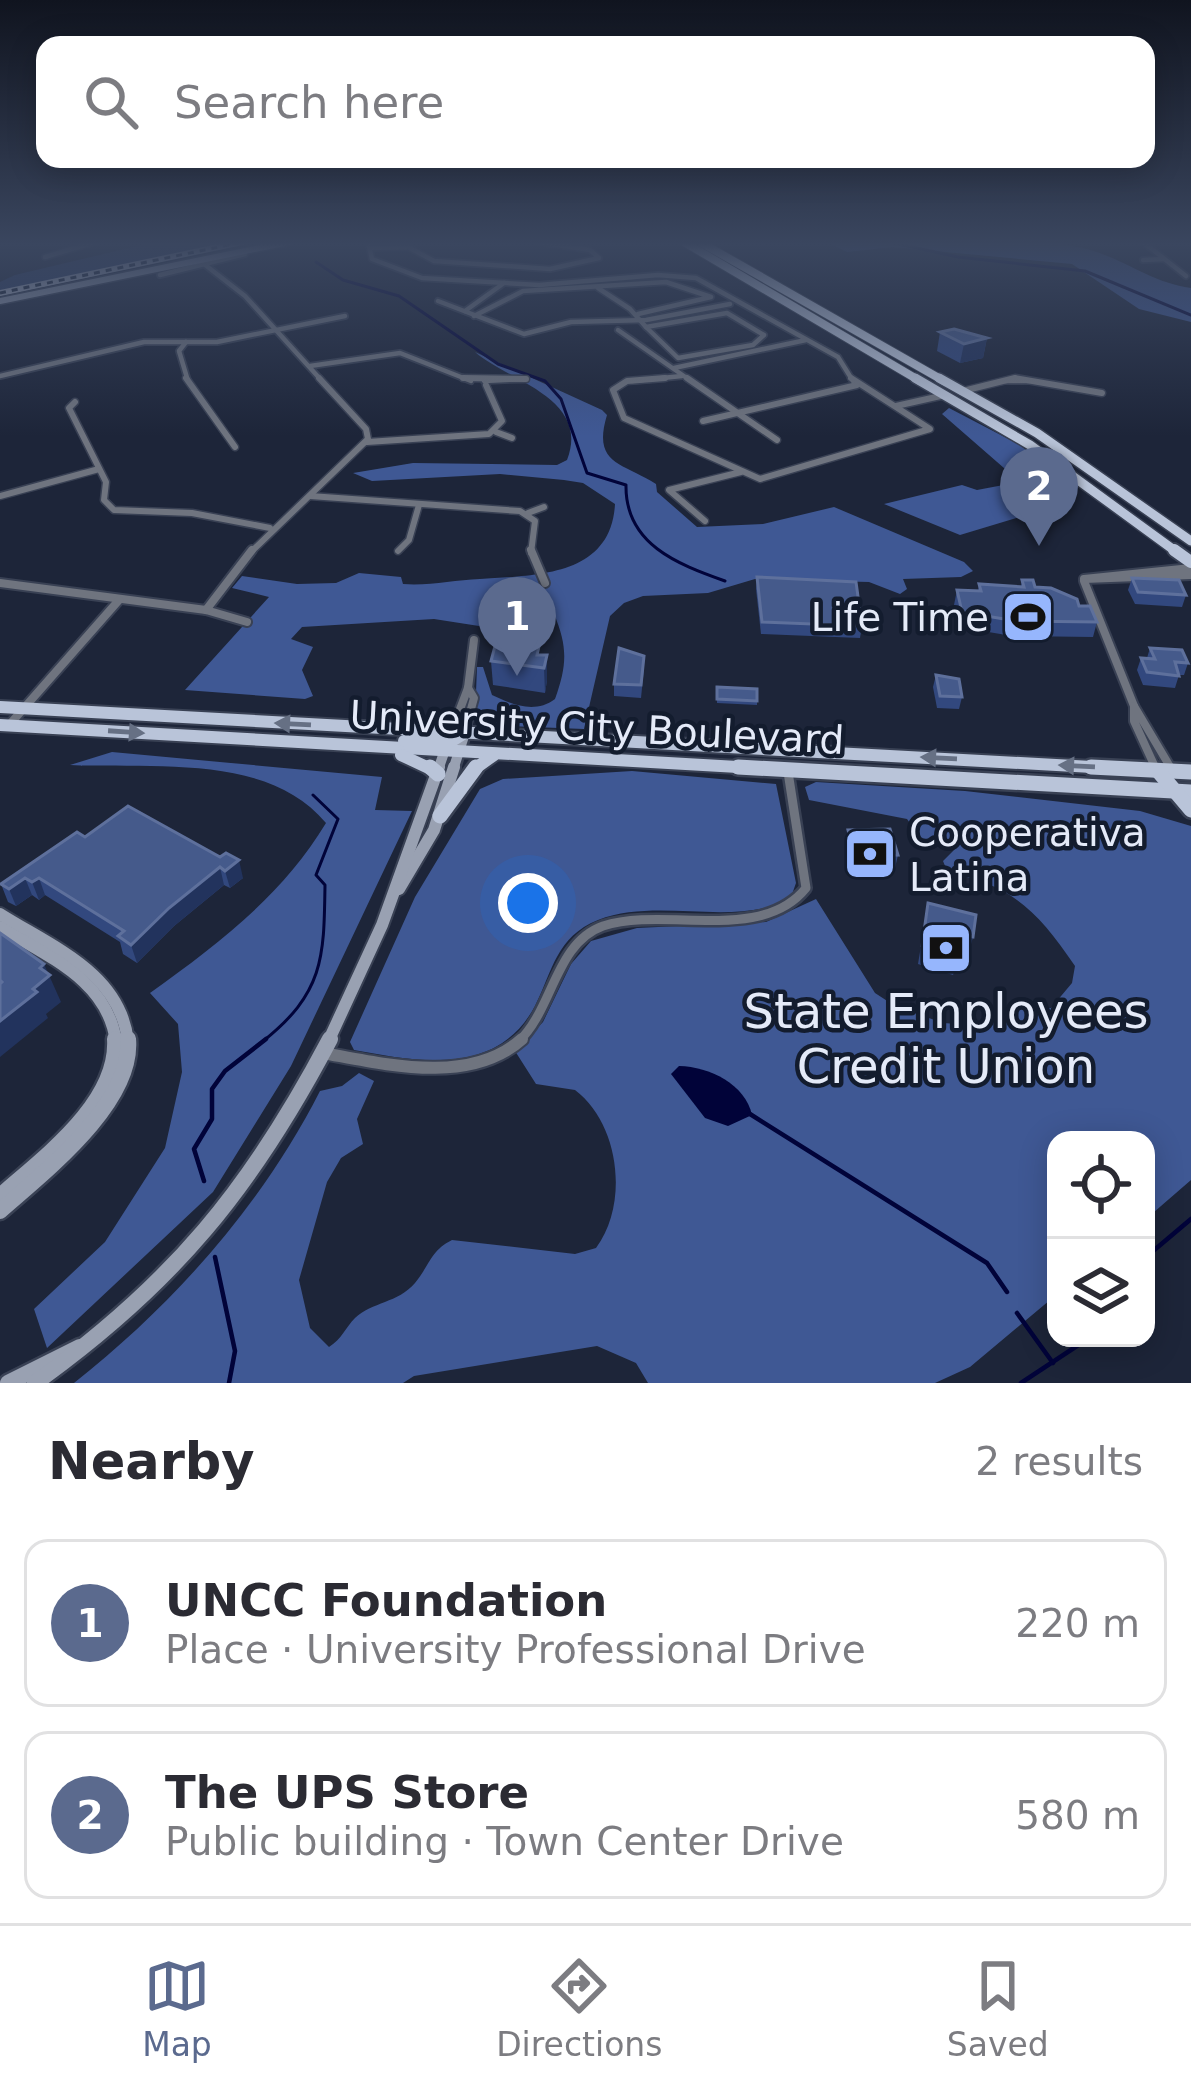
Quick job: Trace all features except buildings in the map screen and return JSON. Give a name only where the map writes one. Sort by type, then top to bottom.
[{"type":"main road","points":[[793,307],[948,395],[1119,507],[1191,565]]},
{"type":"main road","points":[[815,307],[1088,466],[1191,541]]},
{"type":"main road","points":[[849,339],[945,388],[963,391]]},
{"type":"main road","points":[[948,395],[963,397],[1088,466]]},
{"type":"main road","name":"University City Boulevard","points":[[0,707],[455,742],[501,755],[1186,793]]},
{"type":"main road","name":"University City Boulevard","points":[[4,725],[347,746],[596,742],[1191,772]]},
{"type":"main road","points":[[289,742],[455,742]]},
{"type":"main road","points":[[347,746],[410,758],[438,774]]},
{"type":"main road","points":[[440,816],[479,762],[501,755]]},
{"type":"main road","points":[[1165,771],[1186,793],[1191,810]]},
{"type":"street","points":[[254,307],[366,429],[367,442]]},
{"type":"street","points":[[453,307],[524,334],[563,323],[610,321],[640,321],[690,319],[736,315],[764,335],[753,345],[678,358],[652,342],[640,321],[622,307]]},
{"type":"street","points":[[464,311],[471,307]]},
{"type":"street","points":[[474,316],[493,307]]},
{"type":"street","points":[[640,321],[679,307]]},
{"type":"street","points":[[640,321],[716,307]]},
{"type":"street","points":[[682,376],[627,382],[613,390],[613,401],[624,418],[743,472],[775,479],[796,467],[928,432],[858,385],[843,360],[748,307]]},
{"type":"street","points":[[674,308],[690,319]]},
{"type":"street","points":[[0,376],[145,341],[277,331],[345,316]]},
{"type":"street","points":[[610,321],[777,440]]},
{"type":"street","points":[[673,369],[808,340]]},
{"type":"street","points":[[187,341],[179,352],[183,373],[235,447]]},
{"type":"street","points":[[402,353],[409,345]]},
{"type":"street","points":[[309,366],[402,353],[485,384],[526,379]]},
{"type":"street","points":[[963,391],[1015,379],[1102,392]]},
{"type":"street","points":[[485,384],[502,419],[494,431]]},
{"type":"street","points":[[703,421],[858,385]]},
{"type":"street","points":[[894,407],[948,395]]},
{"type":"street","points":[[75,402],[70,408],[106,482],[104,500],[118,511],[192,513],[272,528]]},
{"type":"street","points":[[206,610],[272,528],[367,442],[468,439],[494,431],[512,438]]},
{"type":"street","points":[[0,496],[99,469]]},
{"type":"street","points":[[705,521],[669,490],[743,472]]},
{"type":"street","points":[[309,496],[502,507],[526,514],[537,527],[532,566],[545,584]]},
{"type":"street","points":[[398,551],[409,540],[419,505]]},
{"type":"street","points":[[526,514],[544,507]]},
{"type":"street","points":[[1165,771],[1134,721],[1134,706],[1084,580],[1191,565]]},
{"type":"street","points":[[0,583],[206,610],[247,622]]},
{"type":"street","points":[[4,725],[120,599]]},
{"type":"street","points":[[35,1383],[93,1340],[169,1271],[229,1204],[273,1143],[322,1053],[397,891],[438,774],[474,698],[469,688],[474,640]]},
{"type":"street","points":[[397,891],[413,872],[440,816],[455,742]]},
{"type":"street","points":[[896,756],[899,778]]},
{"type":"street","points":[[322,1053],[414,1068],[477,1064],[514,1045],[537,1023],[567,955],[592,931],[629,920],[755,915],[796,903],[806,888],[788,772]]},
{"type":"street","points":[[0,914],[107,987],[124,1017],[127,1046],[115,1090],[93,1123],[0,1211]]},
{"type":"street","points":[[0,927],[92,989],[110,1015],[115,1038],[106,1081],[89,1111],[0,1196]]},
{"type":"street","points":[[8,1383],[93,1340]]},
{"type":"shaded area","points":[[1135,307],[1191,307],[1191,322]]},
{"type":"shaded area","points":[[475,352],[602,410],[607,415],[603,431],[607,453],[656,484],[657,492],[697,527],[763,524],[834,507],[964,562],[973,571],[961,577],[903,579],[907,589],[900,594],[869,582],[755,579],[708,593],[643,596],[624,603],[610,616],[584,729],[484,725],[475,718],[477,667],[483,667],[492,695],[508,702],[532,707],[555,699],[564,666],[562,636],[554,614],[530,602],[506,609],[479,626],[434,619],[302,627],[291,639],[313,647],[302,670],[313,696],[305,699],[185,690],[269,597],[232,588],[242,576],[297,584],[336,583],[359,573],[401,577],[403,584],[432,584],[545,573],[585,559],[600,546],[615,504],[583,483],[500,474],[372,481],[353,473],[413,463],[557,465],[567,460],[571,439],[557,406]]},
{"type":"shaded area","points":[[949,408],[1020,445],[1068,484],[1011,500],[1020,517],[960,535],[884,504],[962,485],[977,490],[1020,482],[942,414]]},
{"type":"shaded area","points":[[112,752],[382,777],[375,810],[412,811],[291,1066],[213,1192],[47,1348],[34,1309],[105,1242],[165,1148],[182,1072],[178,1024],[150,993],[269,896],[326,823],[302,801],[242,775],[208,769],[70,765]]},
{"type":"shaded area","points":[[632,771],[776,784],[796,883],[790,900],[743,911],[645,911],[598,920],[564,945],[519,1029],[500,1045],[478,1054],[430,1060],[354,1050],[350,1042],[415,897],[480,789],[503,779]]},
{"type":"shaded area","points":[[816,782],[965,791],[1140,811],[1191,826],[1191,1180],[1155,1211],[1155,1131],[1047,1131],[1047,1303],[970,1367],[935,1383],[648,1383],[636,1363],[597,1346],[414,1376],[403,1383],[74,1383],[146,1320],[213,1250],[271,1174],[320,1091],[342,1086],[359,1073],[374,1081],[357,1119],[363,1144],[341,1158],[327,1182],[299,1280],[310,1328],[329,1347],[362,1313],[408,1290],[452,1240],[575,1254],[596,1248],[613,1210],[616,1188],[615,1165],[602,1123],[575,1090],[536,1084],[515,1051],[543,1022],[571,964],[591,941],[637,928],[766,922],[816,899],[875,993],[895,1006],[943,1023],[973,1025],[1021,1007],[1051,1008],[1072,983],[1075,966],[1036,916],[1007,893],[948,873],[943,861],[955,849],[945,840],[923,841],[907,819],[809,800],[805,787]]},
{"type":"shaded area","points":[[679,1066],[725,1079],[742,1094],[752,1115],[728,1126],[705,1118],[671,1074]]},
{"type":"waterway","points":[[414,307],[498,364],[545,381],[561,399],[587,473],[626,485],[628,505],[644,537],[672,559],[725,581]]},
{"type":"waterway","points":[[1171,307],[1191,315]]},
{"type":"waterway","points":[[262,1042],[298,1007],[321,954],[325,885],[316,875],[338,819],[313,795]]},
{"type":"waterway","points":[[204,1181],[194,1149],[212,1119],[212,1089],[225,1071],[266,1039]]},
{"type":"waterway","points":[[750,1114],[987,1263],[1007,1292]]},
{"type":"waterway","points":[[1155,1249],[1191,1219]]},
{"type":"waterway","points":[[215,1257],[235,1351],[229,1383]]},
{"type":"waterway","points":[[1017,1313],[1052,1362]]},
{"type":"waterway","points":[[1052,1362],[1075,1347]]},
{"type":"waterway","points":[[1021,1383],[1052,1362]]},
{"type":"place","name":"The UPS Store","points":[[1039,546]]},
{"type":"place","name":"Life Time","points":[[1028,617]]},
{"type":"place","name":"UNCC Foundation","points":[[517,676]]},
{"type":"place","name":"Cooperativa Latina","points":[[870,854]]},
{"type":"place","name":"State Employees Credit Union","points":[[946,948]]}]
